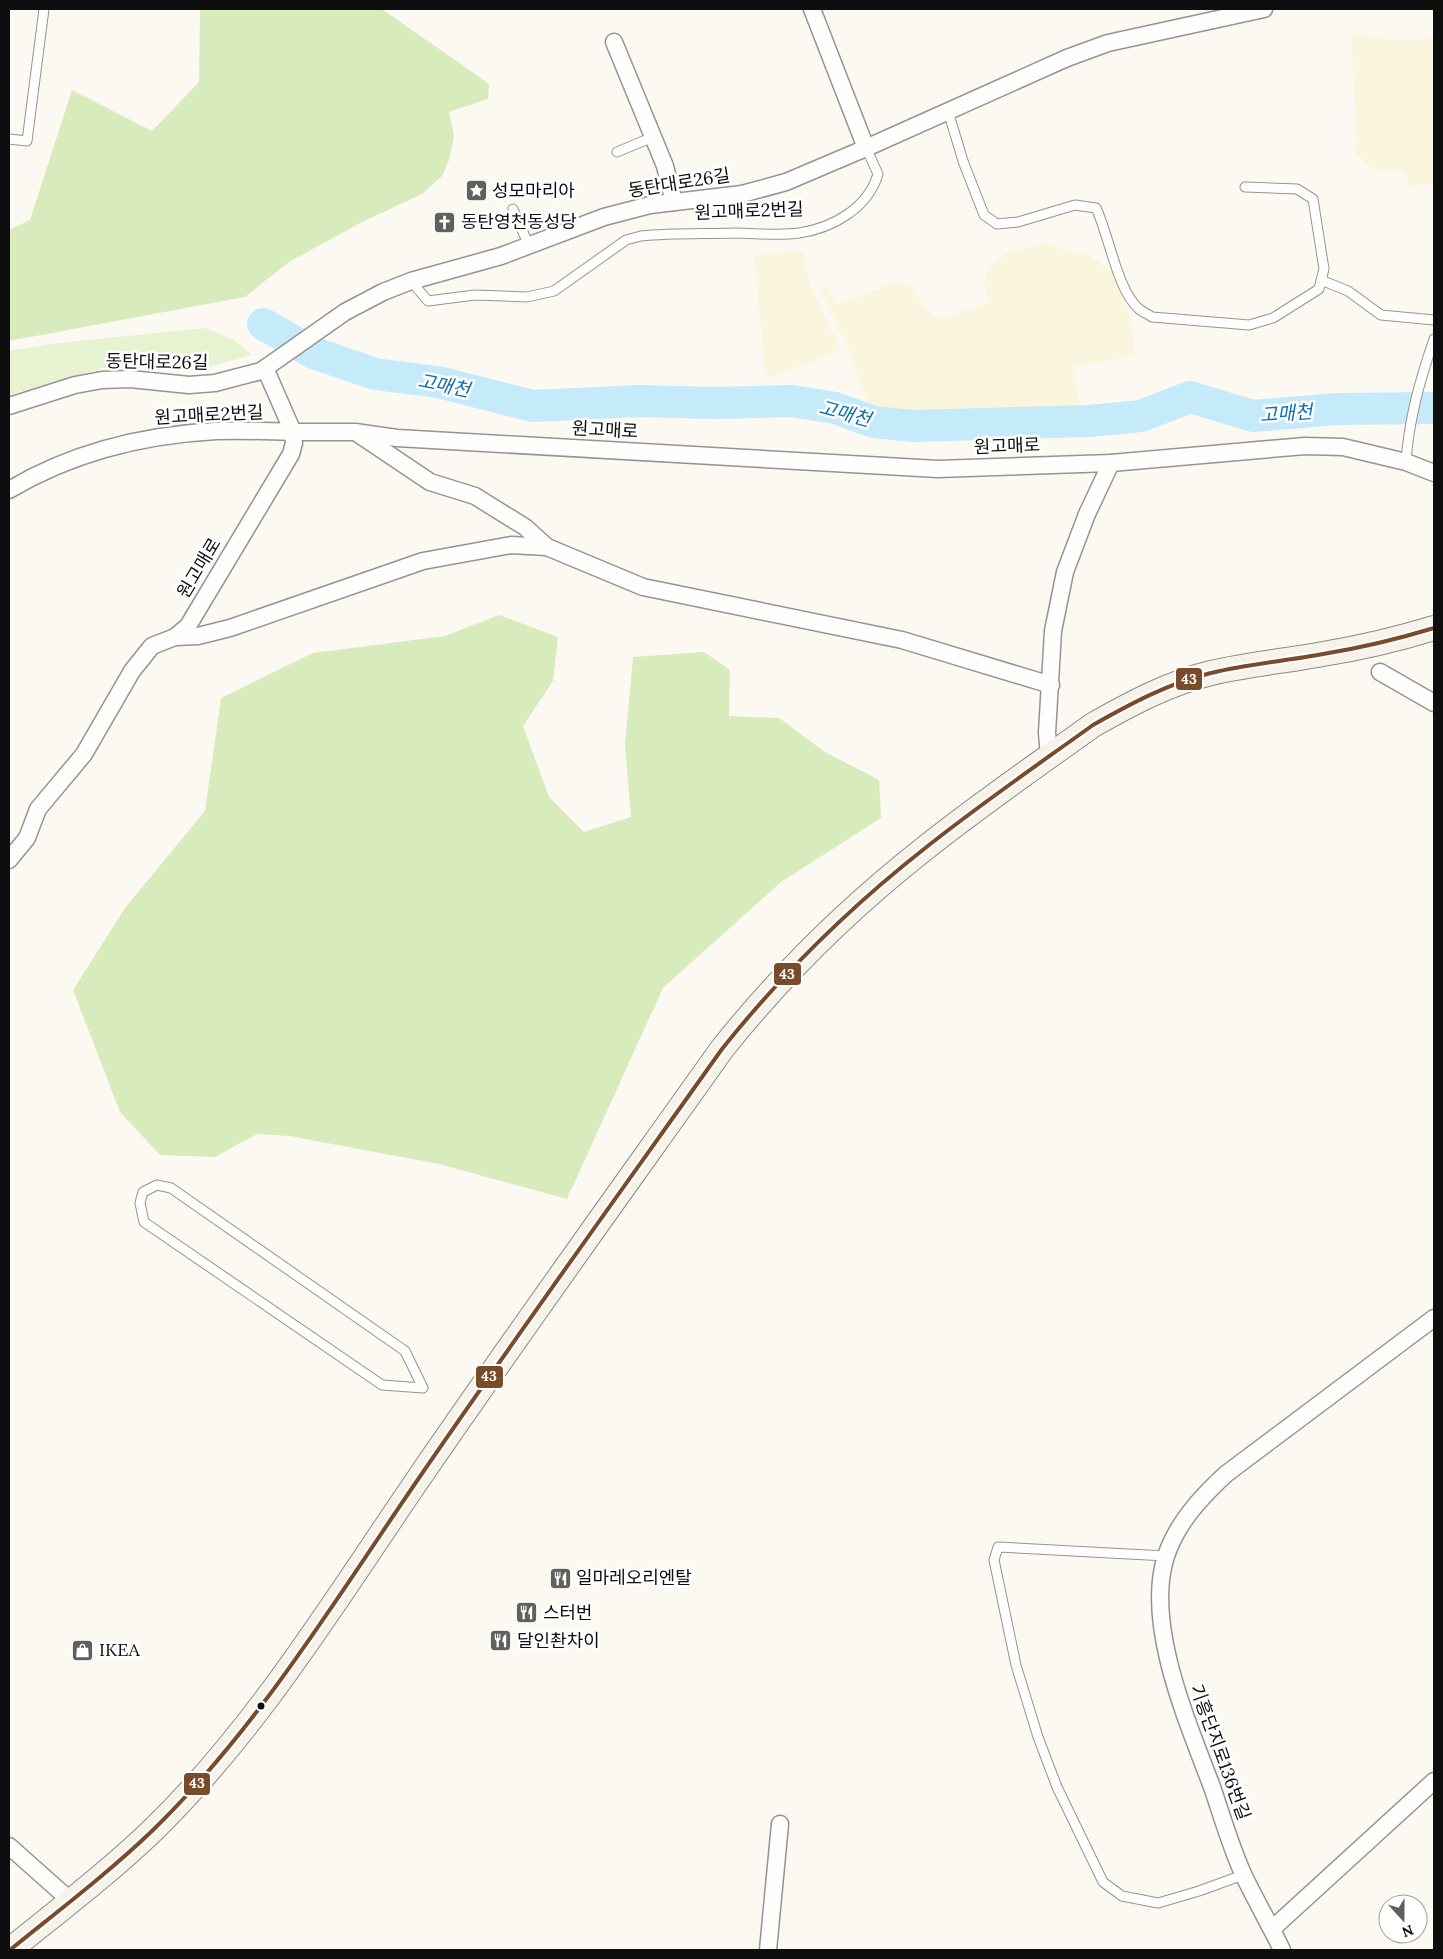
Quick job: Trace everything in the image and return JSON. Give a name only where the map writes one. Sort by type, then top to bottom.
[{"type":"street","points":[[812,9],[866,148],[1067,58],[1108,43],[1264,9]]},
{"type":"street","points":[[614,42],[664,166],[674,202]]},
{"type":"street","name":"동탄대로26길","points":[[9,406],[75,385],[102,380],[130,379],[189,384],[215,383],[270,365],[332,321],[383,292],[411,281],[501,256],[604,217],[650,205],[742,194],[786,182],[866,148]]},
{"type":"street","name":"원고매로2번길","points":[[9,490],[34,475],[90,454],[145,439],[217,431],[292,432],[270,365]]},
{"type":"street","name":"원고매로","points":[[9,860],[27,838],[38,810],[84,754],[132,671],[152,646],[175,637],[188,626],[291,454],[294,443],[292,432],[355,432],[406,438],[938,469],[1110,463],[1305,446],[1343,447],[1406,462],[1434,473]]},
{"type":"street","points":[[355,432],[430,482],[475,496],[526,527],[547,547]]},
{"type":"street","points":[[1049,756],[1047,749],[1053,631],[1065,572],[1087,514],[1110,463]]},
{"type":"street","points":[[175,637],[198,636],[230,628],[423,561],[511,545],[547,547],[643,587],[902,640],[1051,685]]},
{"type":"street","points":[[10,1950],[72,1902],[153,1830],[233,1742],[272,1691],[462,1415],[722,1049],[754,1009],[830,931],[922,850],[1101,720],[1178,683],[1239,666],[1332,652],[1434,628]]},
{"type":"street","points":[[1380,672],[1434,703]]},
{"type":"street","name":"기흥단지로136번길","points":[[1282,1950],[1244,1875],[1174,1684],[1163,1627],[1161,1591],[1166,1556],[1181,1526],[1202,1496],[1226,1474],[1434,1318]]},
{"type":"street","points":[[1272,1929],[1434,1781]]},
{"type":"street","points":[[768,1950],[780,1824]]},
{"type":"street","points":[[9,1846],[72,1902]]},
{"type":"lane","points":[[9,139],[27,141],[44,9]]},
{"type":"lane","points":[[948,111],[963,162],[984,215],[996,224],[1018,222],[1075,205],[1096,208],[1103,222],[1117,269],[1130,296],[1138,308],[1152,316],[1249,325],[1273,318],[1319,289],[1324,269],[1313,199],[1297,189],[1245,187]]},
{"type":"lane","points":[[617,152],[653,137]]},
{"type":"lane","name":"원고매로2번길","points":[[411,281],[428,301],[475,295],[527,297],[554,291],[626,240],[641,236],[799,233],[826,225],[843,217],[858,206],[874,186],[878,174],[866,148]]},
{"type":"lane","points":[[513,209],[529,246]]},
{"type":"lane","points":[[1321,280],[1348,291],[1381,315],[1434,320]]},
{"type":"lane","points":[[1406,462],[1414,398],[1434,339]]},
{"type":"lane","points":[[157,1185],[171,1188],[405,1351],[423,1388],[382,1385],[144,1222],[140,1203],[143,1192],[157,1185]]},
{"type":"lane","points":[[1166,1556],[998,1547],[994,1560],[1016,1665],[1038,1737],[1058,1787],[1103,1882],[1122,1896],[1158,1903],[1244,1875]]},
{"type":"shaded area","points":[[1351,32],[1392,40],[1434,39],[1434,183],[1410,186],[1403,170],[1373,169],[1357,155]]},
{"type":"shaded area","points":[[1046,244],[1092,257],[1117,276],[1133,329],[1135,356],[1074,366],[1080,412],[1007,416],[869,406],[847,345],[820,289],[828,286],[837,305],[895,282],[913,286],[924,308],[941,320],[990,301],[984,284],[990,266],[1010,251]]},
{"type":"shaded area","points":[[803,251],[811,288],[841,350],[766,379],[754,256]]},
{"type":"green space","points":[[200,9],[382,9],[485,81],[489,85],[488,99],[449,112],[454,136],[449,160],[442,176],[422,194],[362,222],[289,262],[245,297],[9,341],[9,230],[30,220],[72,90],[152,131],[199,82]]},
{"type":"green space","points":[[205,328],[234,340],[252,355],[196,370],[106,367],[9,395],[9,351],[49,344]]},
{"type":"green space","points":[[499,615],[558,637],[553,681],[523,726],[549,797],[584,832],[631,817],[625,745],[633,657],[704,652],[730,670],[729,716],[779,718],[825,752],[879,780],[881,818],[781,882],[663,988],[567,1199],[439,1164],[289,1136],[257,1134],[215,1157],[160,1155],[120,1112],[73,990],[125,908],[205,811],[221,698],[313,653],[445,636]]},
{"type":"waterway","name":"고매천","points":[[263,324],[314,353],[375,374],[438,382],[533,406],[639,401],[717,403],[792,401],[835,408],[874,422],[913,426],[1089,421],[1141,416],[1190,397],[1253,416],[1337,409],[1434,408]]},
{"type":"transit line","name":"43","points":[[10,1950],[135,1847],[191,1791],[227,1749],[295,1660],[495,1368],[722,1049],[768,995],[817,943],[896,871],[987,801],[1093,725],[1136,702],[1180,682],[1211,673],[1351,649],[1434,628]]},
{"type":"place","name":"성모마리아","points":[[476,191]]},
{"type":"place","name":"동탄영천동성당","points":[[445,222]]},
{"type":"place","name":"일마레오리엔탈","points":[[560,1578]]},
{"type":"place","name":"스터번","points":[[527,1613]]},
{"type":"place","name":"달인촨차이","points":[[501,1641]]},
{"type":"place","name":"IKEA","points":[[83,1650]]}]
